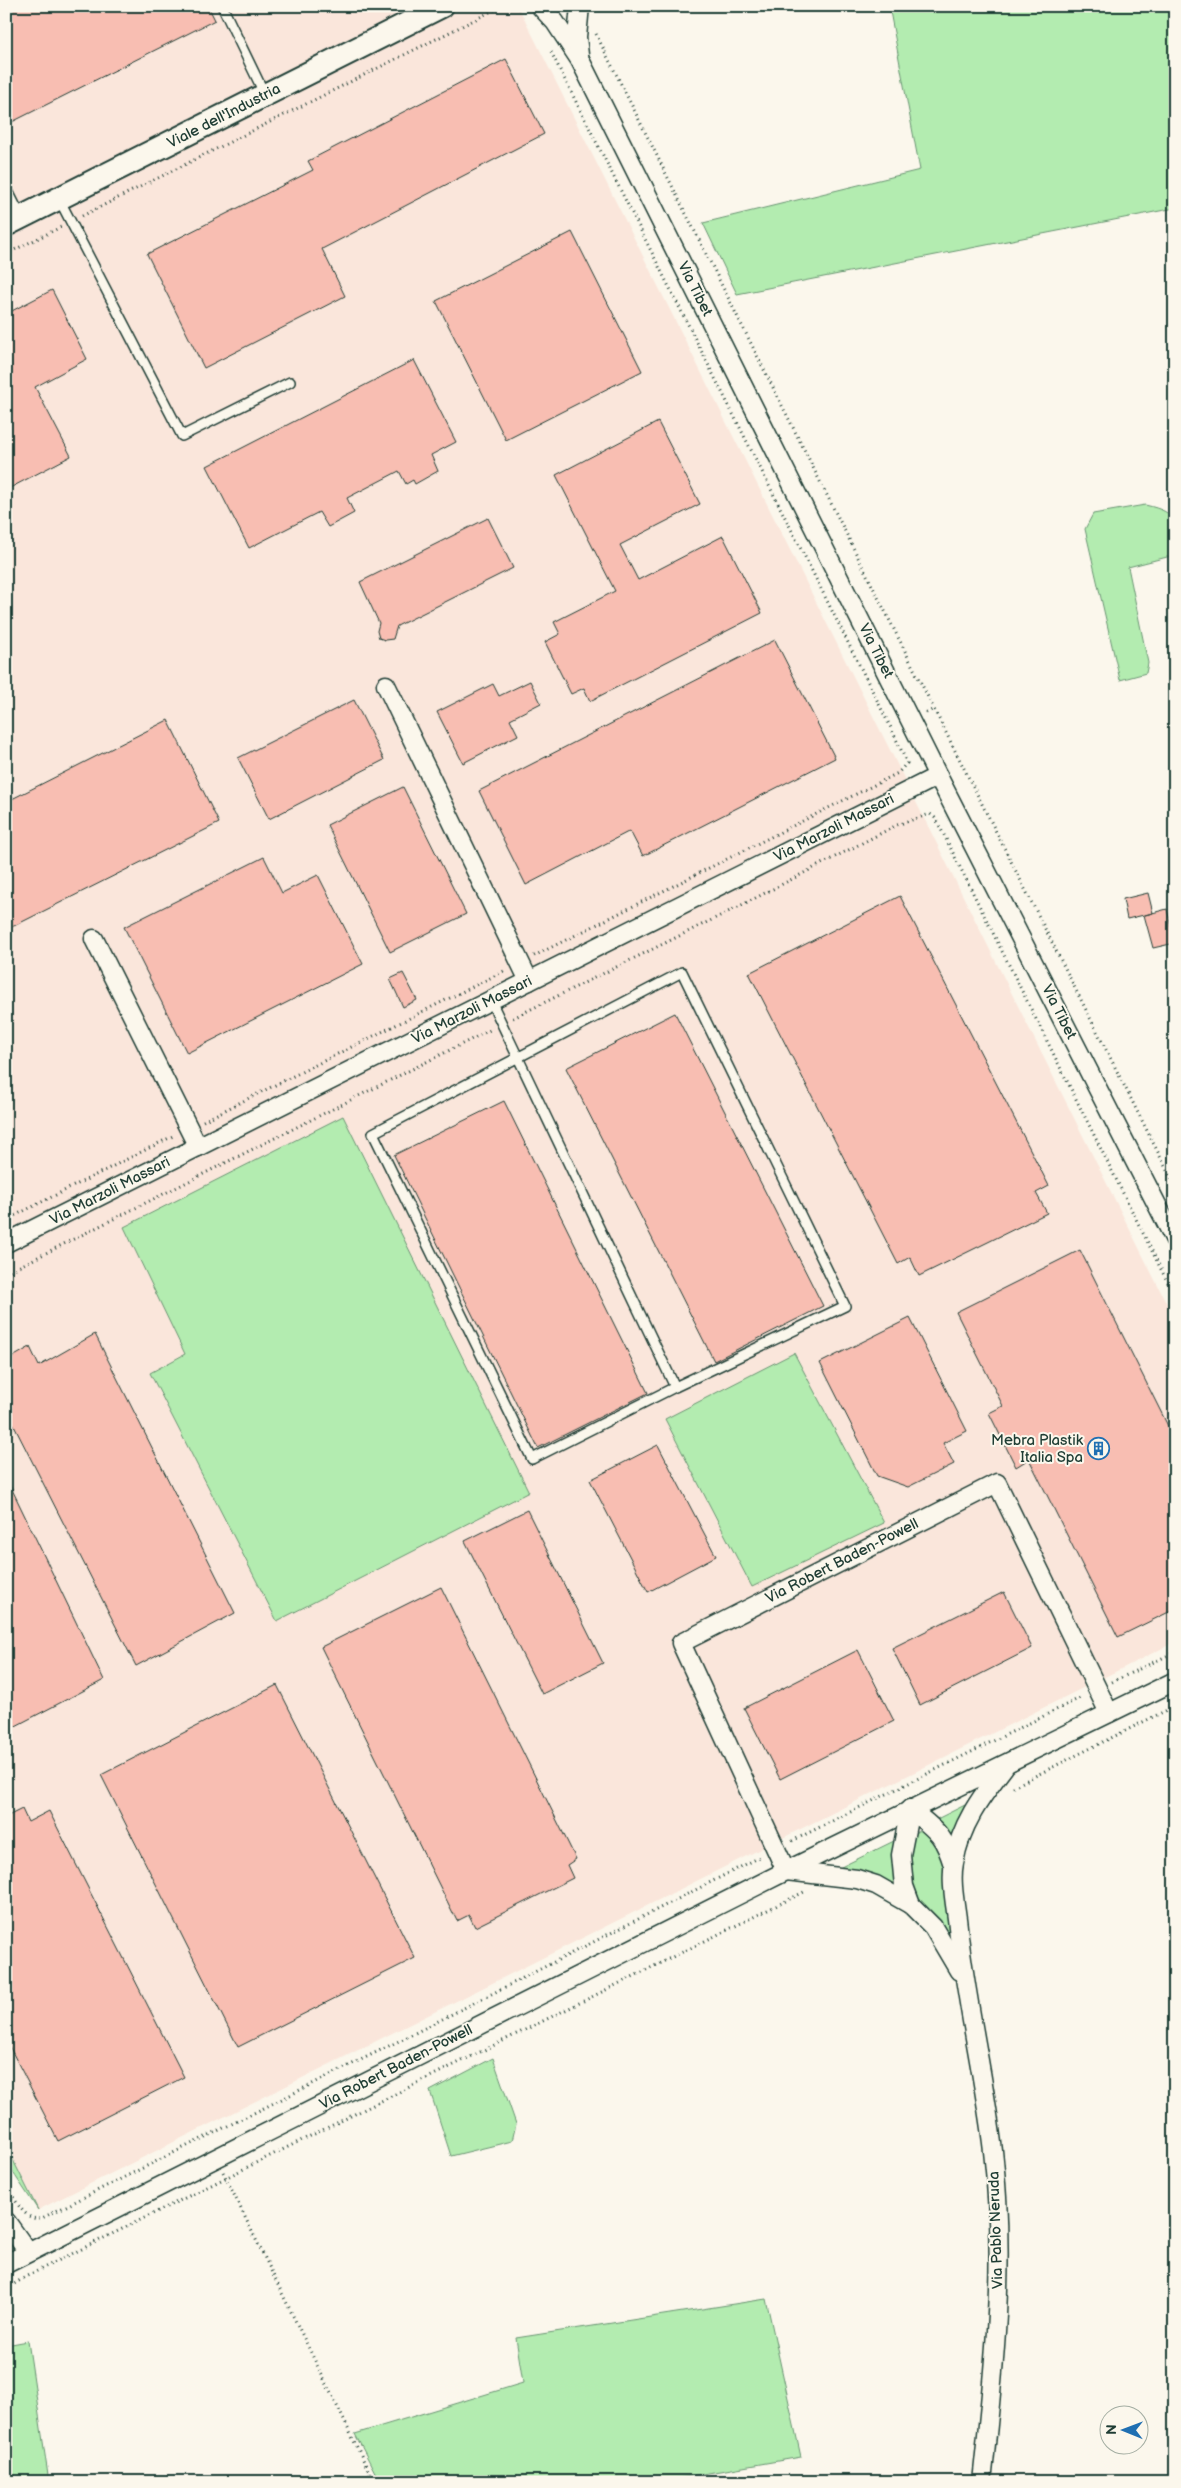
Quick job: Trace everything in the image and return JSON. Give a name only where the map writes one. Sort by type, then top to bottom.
[{"type":"street","name":"Viale dell'Industria","points":[[14,221],[442,6]]},
{"type":"street","name":"Via Tibet","points":[[580,6],[577,37],[580,60]]},
{"type":"street","name":"Via Tibet","points":[[533,9],[559,27],[580,60],[938,776],[1175,1240]]},
{"type":"street","points":[[386,686],[529,981]]},
{"type":"street","name":"Via Marzoli Massari","points":[[6,1243],[938,776]]},
{"type":"street","points":[[94,939],[198,1147]]},
{"type":"street","name":"Via Robert Baden-Powell","points":[[786,1871],[774,1849],[681,1643],[997,1483],[1110,1713]]},
{"type":"street","name":"Via Robert Baden-Powell","points":[[6,2264],[910,1809],[1006,1765],[1175,1681]]},
{"type":"street","points":[[953,1865],[961,1835],[972,1810],[1006,1765]]},
{"type":"street","points":[[911,1904],[904,1886],[901,1855],[910,1809],[939,1832],[946,1843],[953,1865]]},
{"type":"street","name":"Via Pablo Neruda","points":[[953,1865],[964,1980],[992,2144],[998,2227],[999,2269],[996,2342],[982,2482]]},
{"type":"street","points":[[786,1871],[827,1875],[876,1885],[911,1904],[933,1927],[964,1980]]},
{"type":"street","points":[[6,2221],[28,2252]]},
{"type":"lane","points":[[222,6],[266,95]]},
{"type":"lane","points":[[6,187],[14,221]]},
{"type":"lane","points":[[59,199],[182,436],[290,382]]},
{"type":"lane","points":[[682,972],[846,1306],[675,1387],[532,1459],[373,1133],[682,972]]},
{"type":"lane","points":[[491,1001],[675,1387]]},
{"type":"path","points":[[6,254],[502,6]]},
{"type":"path","points":[[514,6],[533,9]]},
{"type":"path","points":[[594,29],[1175,1186]]},
{"type":"path","points":[[6,1220],[898,773],[907,763],[548,46]]},
{"type":"path","points":[[911,721],[934,709]]},
{"type":"path","points":[[6,1273],[738,907],[897,825],[930,814],[935,818],[1175,1297]]},
{"type":"path","points":[[6,2184],[27,2215],[32,2218],[42,2218],[409,2036],[774,1849],[1175,1652]]},
{"type":"path","points":[[1010,1789],[1175,1706]]},
{"type":"path","points":[[6,2290],[27,2276],[822,1883],[827,1875]]},
{"type":"path","points":[[216,2158],[374,2482]]},
{"type":"shaded area","points":[[6,6],[518,6],[1175,1320],[1175,1642],[38,2210],[6,2146]]},
{"type":"green space","points":[[889,6],[1175,6],[1175,208],[737,294],[703,223],[920,170]]},
{"type":"green space","points":[[1145,505],[1165,512],[1174,521],[1175,555],[1128,567],[1148,663],[1146,673],[1120,680],[1085,529],[1093,514]]},
{"type":"green space","points":[[343,1116],[529,1492],[277,1621],[150,1373],[185,1354],[124,1227]]},
{"type":"green space","points":[[794,1353],[884,1523],[752,1587],[665,1419]]},
{"type":"green space","points":[[971,1802],[953,1843],[935,1820]]},
{"type":"green space","points":[[925,1830],[945,1855],[951,1937],[947,1936],[925,1912],[912,1886],[909,1867],[910,1848],[917,1831]]},
{"type":"green space","points":[[900,1838],[901,1891],[835,1870]]},
{"type":"green space","points":[[493,2058],[516,2124],[512,2141],[451,2156],[430,2091]]},
{"type":"green space","points":[[6,2146],[38,2210],[6,2162]]},
{"type":"green space","points":[[766,2299],[801,2457],[656,2482],[380,2482],[355,2434],[523,2383],[516,2338]]},
{"type":"green space","points":[[28,2341],[49,2482],[10,2482],[6,2456],[6,2345]]},
{"type":"building","points":[[6,6],[208,6],[215,20],[6,125]]},
{"type":"building","points":[[506,59],[544,134],[322,249],[345,296],[204,368],[147,254],[313,170],[308,161]]},
{"type":"building","points":[[572,232],[642,371],[506,440],[436,301]]},
{"type":"building","points":[[52,290],[87,359],[35,387],[71,456],[6,490],[6,314]]},
{"type":"building","points":[[414,360],[456,442],[431,455],[438,471],[415,484],[413,480],[406,484],[399,471],[347,498],[354,513],[328,527],[319,512],[249,548],[207,466]]},
{"type":"building","points":[[658,422],[700,504],[620,545],[638,580],[723,536],[762,613],[590,701],[584,688],[571,694],[545,642],[560,634],[554,622],[615,591],[556,475]]},
{"type":"building","points":[[488,518],[513,568],[397,626],[393,639],[385,640],[379,638],[377,631],[379,623],[360,582]]},
{"type":"building","points":[[775,640],[835,758],[643,856],[630,831],[526,885],[479,791]]},
{"type":"building","points":[[530,681],[541,703],[510,719],[518,735],[463,763],[437,712],[493,684],[499,696]]},
{"type":"building","points":[[354,700],[384,760],[269,819],[238,758]]},
{"type":"building","points":[[168,720],[219,823],[6,930],[6,802]]},
{"type":"building","points":[[403,787],[466,914],[390,952],[327,825]]},
{"type":"building","points":[[264,857],[282,893],[318,875],[363,964],[187,1053],[124,927]]},
{"type":"building","points":[[1148,893],[1153,913],[1167,909],[1175,943],[1153,948],[1144,915],[1127,919],[1123,899]]},
{"type":"building","points":[[900,896],[1049,1186],[1036,1193],[1047,1213],[919,1276],[910,1257],[898,1264],[749,973]]},
{"type":"building","points":[[403,973],[417,1000],[403,1007],[390,979]]},
{"type":"building","points":[[675,1013],[823,1306],[714,1361],[566,1068]]},
{"type":"building","points":[[504,1101],[648,1393],[538,1448],[394,1155]]},
{"type":"building","name":"Mebra Plastik Italia Spa","points":[[1080,1250],[1175,1440],[1175,1609],[1118,1637],[1029,1459],[1016,1467],[989,1413],[1003,1406],[956,1312]]},
{"type":"building","points":[[910,1318],[967,1431],[943,1443],[954,1464],[908,1487],[877,1476],[820,1363]]},
{"type":"building","points":[[95,1334],[235,1613],[136,1666],[6,1410],[6,1361],[30,1347],[39,1366]]},
{"type":"building","points":[[658,1445],[716,1556],[648,1592],[590,1480]]},
{"type":"building","points":[[6,1477],[104,1680],[6,1731]]},
{"type":"building","points":[[527,1510],[603,1663],[542,1694],[465,1541]]},
{"type":"building","points":[[441,1587],[576,1859],[567,1865],[573,1878],[475,1927],[469,1915],[457,1921],[321,1647]]},
{"type":"building","points":[[1004,1592],[1032,1648],[920,1705],[892,1648]]},
{"type":"building","points":[[858,1650],[894,1721],[780,1779],[744,1708]]},
{"type":"building","points":[[277,1685],[415,1958],[238,2047],[101,1775]]},
{"type":"building","points":[[22,1809],[28,1822],[49,1811],[184,2077],[58,2141],[6,2040],[6,1817]]},
{"type":"place","name":"Mebra Plastik Italia Spa","points":[[1099,1449]]}]
